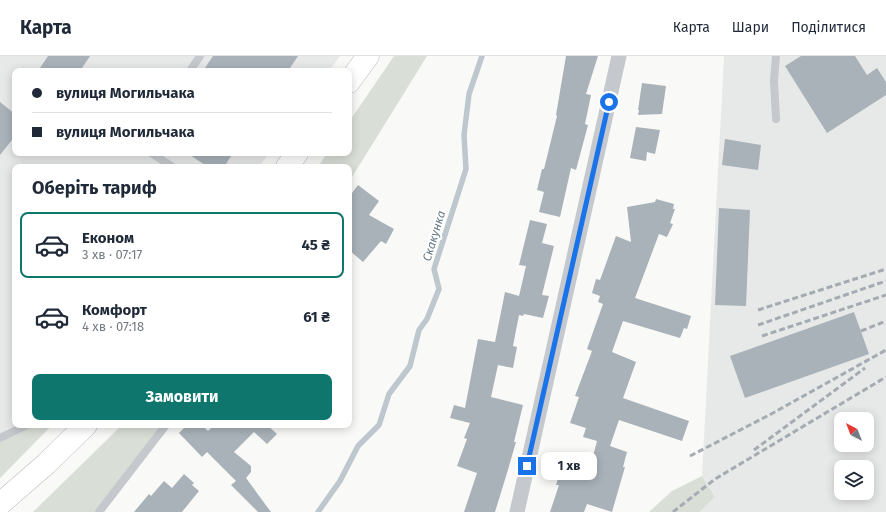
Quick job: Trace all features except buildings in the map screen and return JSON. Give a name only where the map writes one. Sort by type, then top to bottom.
[{"type":"main road","points":[[352,78],[368,56]]},
{"type":"main road","points":[[0,504],[56,455],[83,428]]},
{"type":"street","points":[[517,512],[619,56]]},
{"type":"lane","points":[[192,68],[200,56]]},
{"type":"lane","points":[[776,56],[774,81],[776,119]]},
{"type":"lane","points":[[156,156],[168,164]]},
{"type":"lane","points":[[0,438],[21,428]]},
{"type":"lane","points":[[99,512],[164,428]]},
{"type":"shaded area","points":[[0,56],[340,56],[331,68],[12,68],[12,156],[156,156],[168,164],[12,164],[12,428],[49,428],[0,478]]},
{"type":"shaded area","points":[[394,56],[427,56],[352,177],[352,164],[320,164],[325,156],[352,156],[352,118]]},
{"type":"shaded area","points":[[724,56],[886,56],[886,512],[700,512],[715,497],[702,476]]},
{"type":"shaded area","points":[[158,156],[267,156],[261,164],[170,164]]},
{"type":"shaded area","points":[[22,428],[49,428],[0,478],[0,439]]},
{"type":"shaded area","points":[[119,428],[164,428],[99,512],[33,512]]},
{"type":"shaded area","points":[[702,476],[715,497],[700,512],[649,512],[672,491]]},
{"type":"waterway","name":"Скакунка","points":[[318,512],[340,481],[358,446],[379,425],[389,394],[410,366],[419,330],[427,319],[439,289],[434,269],[466,169],[464,135],[469,94],[482,56]]},
{"type":"railway","points":[[758,310],[886,269]]},
{"type":"railway","points":[[758,325],[886,281]]},
{"type":"railway","points":[[762,336],[886,295]]},
{"type":"railway","points":[[861,331],[886,321]]},
{"type":"railway","points":[[690,456],[773,413],[886,350]]},
{"type":"railway","points":[[754,450],[865,368]]},
{"type":"railway","points":[[673,512],[715,479],[886,377]]},
{"type":"route","points":[[527,466],[609,102]]}]
